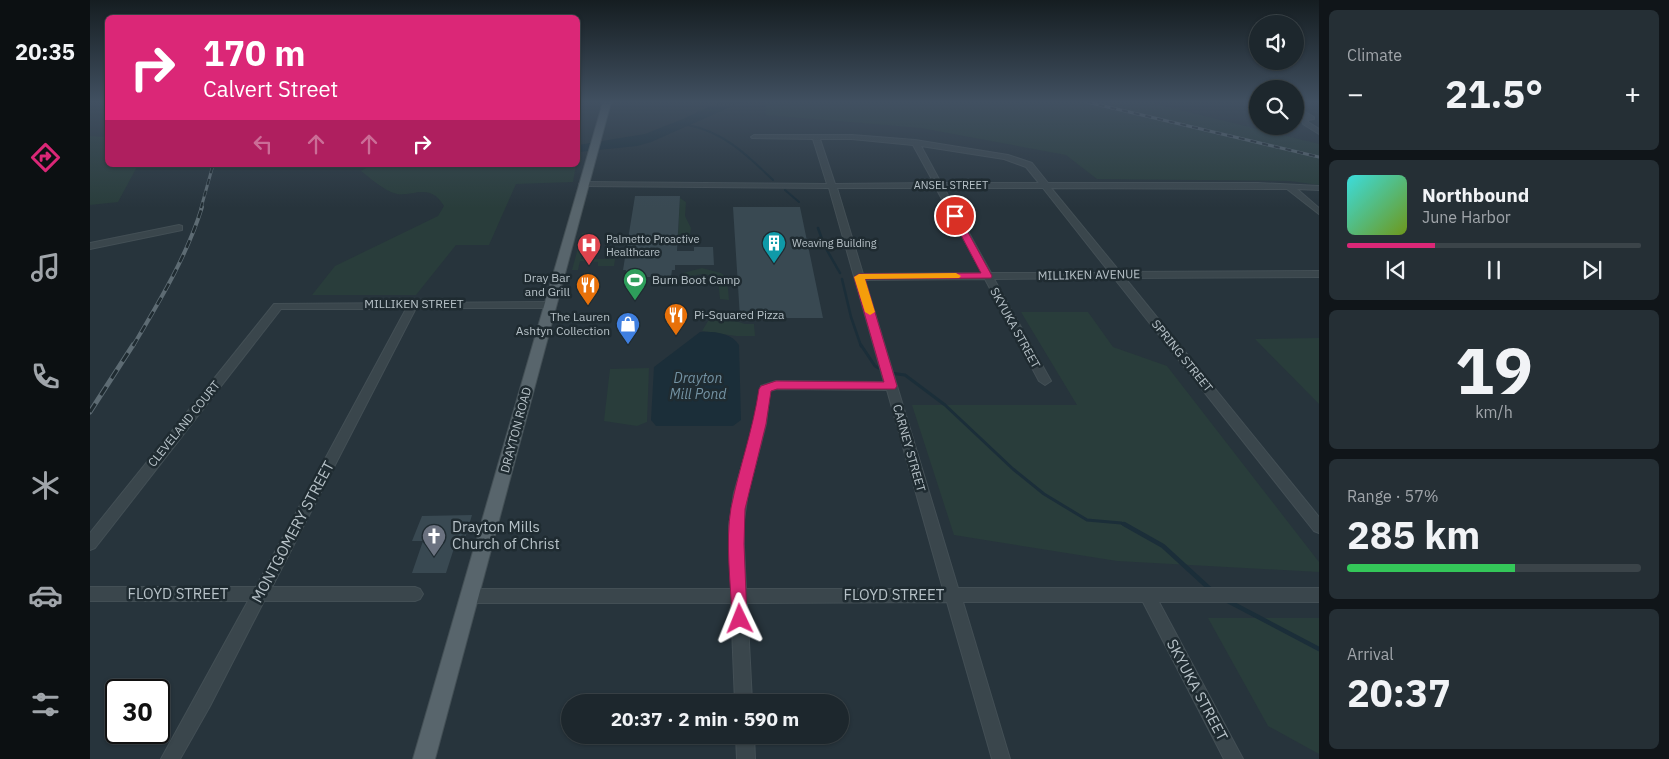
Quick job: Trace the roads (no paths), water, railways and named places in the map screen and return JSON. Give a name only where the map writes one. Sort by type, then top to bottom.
[{"type":"main road","name":"DRAYTON ROAD","points":[[424,759],[596,137]]},
{"type":"street","name":"CARNEY STREET","points":[[816,137],[1001,759]]},
{"type":"street","name":"SPRING STREET","points":[[839,137],[915,142],[997,155],[1021,161],[1033,168],[1319,527]]},
{"type":"street","name":"SKYUKA STREET","points":[[915,142],[1045,381]]},
{"type":"street","name":"ANSEL STREET","points":[[583,184],[1046,185],[1319,188]]},
{"type":"street","points":[[1290,187],[1319,212]]},
{"type":"street","points":[[90,246],[179,228]]},
{"type":"street","name":"MILLIKEN AVENUE","points":[[859,277],[1319,274]]},
{"type":"street","name":"MILLIKEN STREET","points":[[278,306],[413,304],[549,305]]},
{"type":"street","name":"MONTGOMERY STREET","points":[[170,759],[260,594],[413,304]]},
{"type":"street","name":"CLEVELAND COURT","points":[[90,544],[278,306]]},
{"type":"street","points":[[743,694],[736,544],[738,509],[760,424],[765,389],[776,385],[888,376]]},
{"type":"street","name":"FLOYD STREET","points":[[90,594],[415,594]]},
{"type":"street","name":"SKYUKA STREET","points":[[1147,594],[1234,759]]},
{"type":"street","name":"FLOYD STREET","points":[[470,596],[1319,595]]},
{"type":"street","points":[[745,744],[746,759]]},
{"type":"water","points":[[624,137],[661,137],[637,146],[580,152],[580,145]]},
{"type":"water","name":"Drayton Mill Pond","points":[[700,332],[727,335],[739,345],[741,420],[733,426],[656,426],[651,420],[654,367]]},
{"type":"waterway","points":[[721,137],[744,153],[773,180]]},
{"type":"waterway","points":[[785,190],[799,202]]},
{"type":"waterway","points":[[818,228],[824,245],[840,273]]},
{"type":"waterway","points":[[842,279],[851,317],[861,346]]},
{"type":"waterway","points":[[861,345],[875,366],[884,371]]},
{"type":"waterway","points":[[890,373],[905,375],[945,405],[1013,469],[1044,494],[1087,520],[1125,525]]},
{"type":"waterway","points":[[1125,525],[1163,546],[1211,590]]},
{"type":"waterway","points":[[1224,599],[1319,649]]},
{"type":"railway","points":[[1236,137],[1319,157]]},
{"type":"railway","points":[[201,208],[212,167]]},
{"type":"railway","points":[[133,346],[162,296],[189,243],[202,207]]},
{"type":"railway","points":[[90,412],[133,345]]},
{"type":"place","name":"Weaving Building","points":[[774,264]]},
{"type":"place","name":"Palmetto Proactive Healthcare","points":[[589,266]]},
{"type":"place","name":"Burn Boot Camp","points":[[635,301]]},
{"type":"place","name":"Dray Bar and Grill","points":[[588,306]]},
{"type":"place","name":"Pi-Squared Pizza","points":[[676,336]]},
{"type":"place","name":"The Lauren Ashtyn Collection","points":[[628,345]]},
{"type":"place","name":"Drayton Mills Church of Christ","points":[[434,557]]}]
